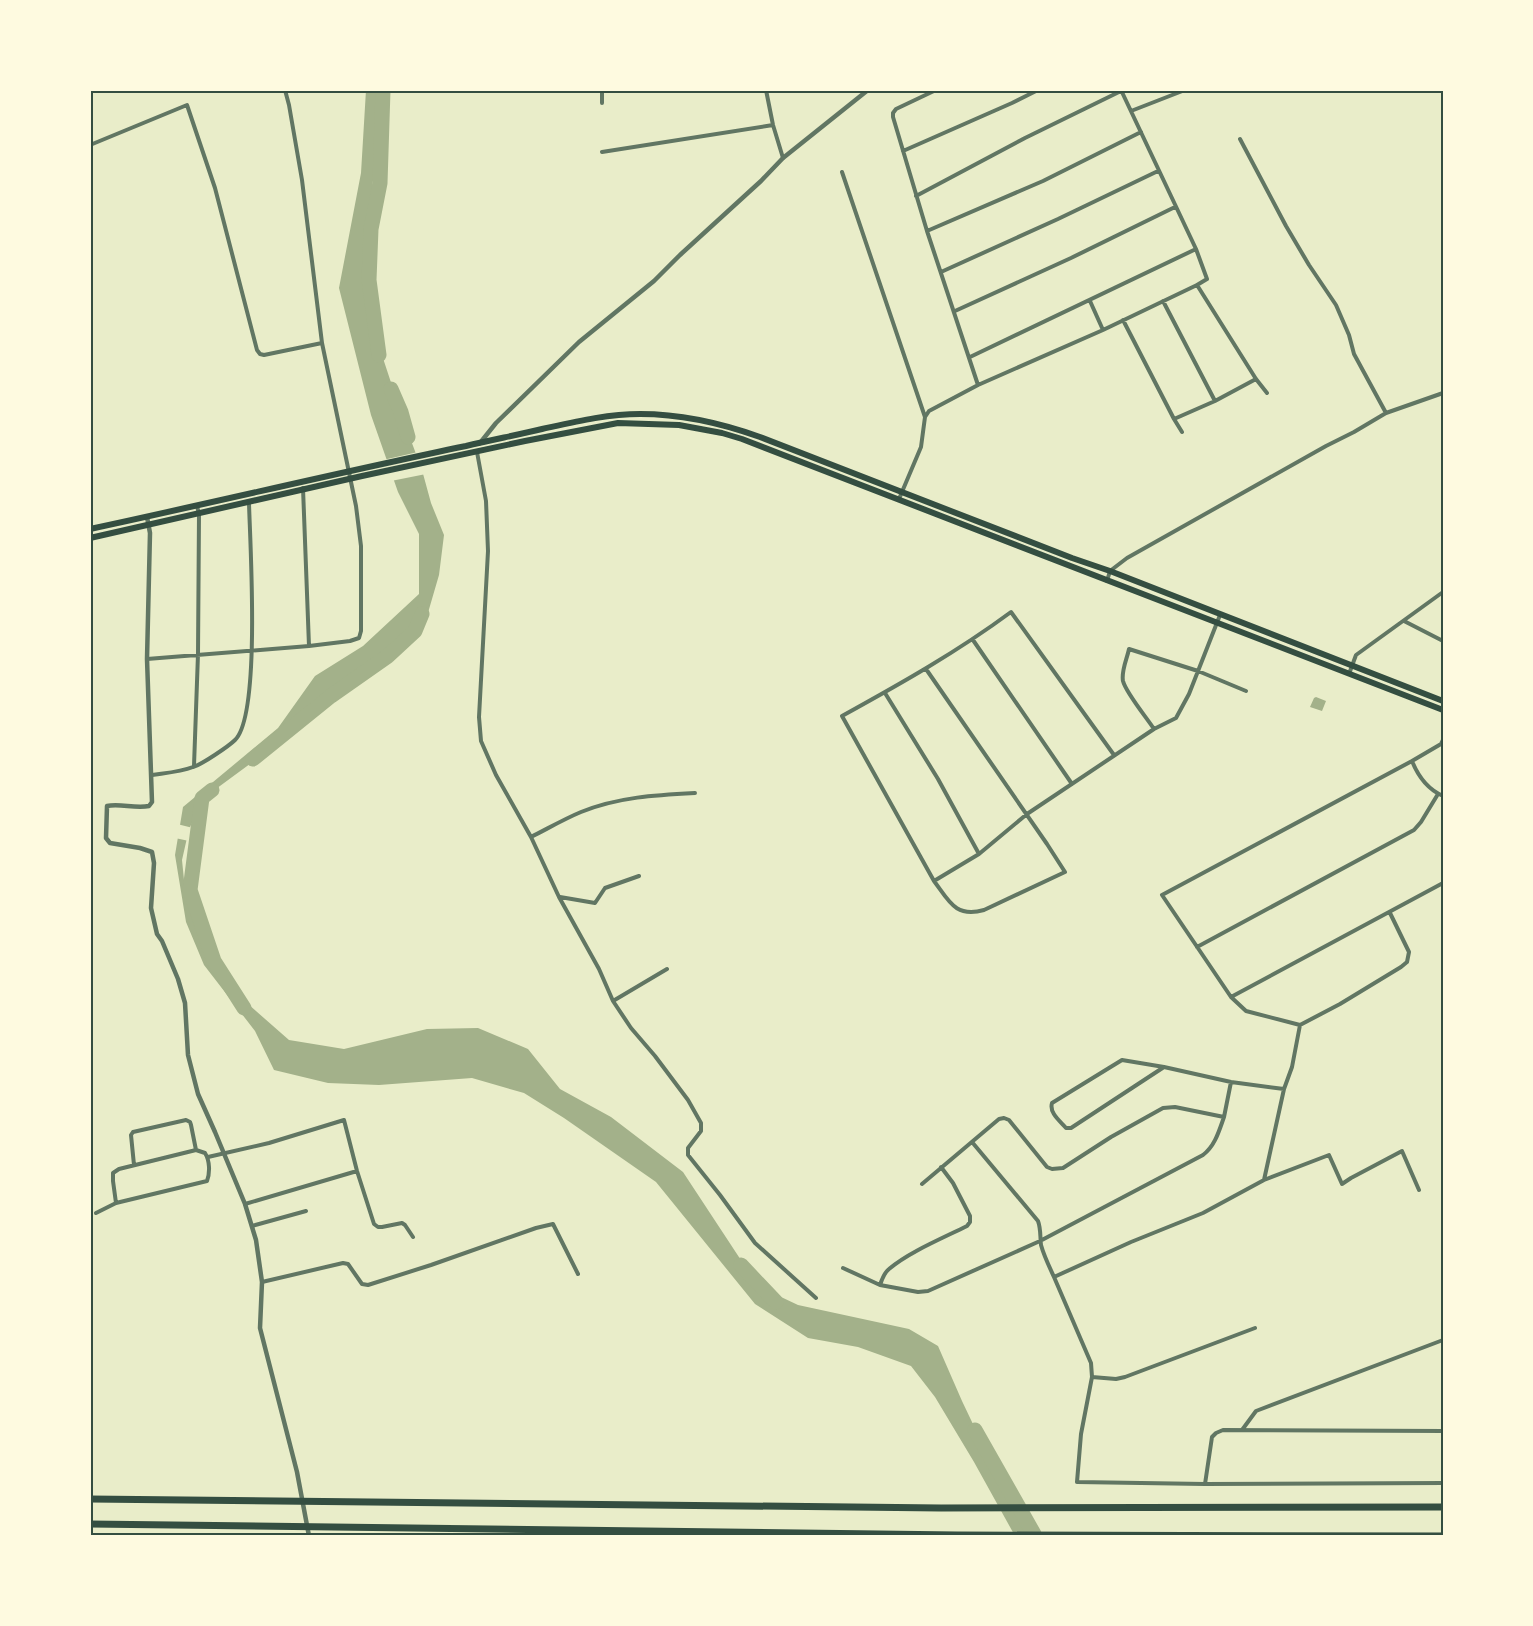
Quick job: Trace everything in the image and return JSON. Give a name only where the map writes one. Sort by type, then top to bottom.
[{"type":"highway","points":[[90,538],[249,503],[349,470],[566,424],[617,415],[680,416],[745,432],[1107,581],[1443,710]]},
{"type":"highway","points":[[90,529],[197,506],[350,479],[618,423],[679,425],[742,439],[1110,571],[1443,701]]},
{"type":"highway","points":[[90,1498],[1080,1509],[1443,1507]]},
{"type":"highway","points":[[90,1524],[957,1535],[1443,1536]]},
{"type":"street","points":[[147,659],[350,641],[359,638],[361,631],[361,546],[349,470],[322,343],[302,180],[290,105],[285,90]]},
{"type":"street","points":[[602,103],[604,90]]},
{"type":"street","points":[[766,90],[783,158]]},
{"type":"street","points":[[816,1298],[755,1243],[688,1155],[688,1148],[701,1131],[701,1123],[688,1100],[631,1028],[613,1001],[599,969],[559,897],[531,837],[496,775],[486,752],[480,734],[488,551],[486,501],[477,452],[480,442],[496,423],[579,342],[654,281],[783,158],[868,90]]},
{"type":"street","points":[[936,90],[896,109],[893,113],[916,196],[978,385]]},
{"type":"street","points":[[903,152],[1038,90]]},
{"type":"street","points":[[1131,111],[1185,90]]},
{"type":"street","points":[[901,496],[921,447],[925,417],[929,411],[978,385],[1103,330],[1207,279],[1196,249],[1174,207],[1121,91],[1025,138],[916,196]]},
{"type":"street","points":[[90,145],[187,105],[211,175],[257,350],[264,355],[322,343]]},
{"type":"street","points":[[602,152],[773,125]]},
{"type":"street","points":[[927,231],[1043,181],[1141,132]]},
{"type":"street","points":[[1240,139],[1286,226],[1336,305],[1349,335],[1354,354],[1386,413]]},
{"type":"street","points":[[941,272],[1158,171]]},
{"type":"street","points":[[842,172],[925,417]]},
{"type":"street","points":[[955,311],[1071,258],[1174,207]]},
{"type":"street","points":[[970,357],[1196,249]]},
{"type":"street","points":[[1197,285],[1267,393]]},
{"type":"street","points":[[1090,301],[1103,330]]},
{"type":"street","points":[[1164,301],[1215,401]]},
{"type":"street","points":[[1123,320],[1182,432]]},
{"type":"street","points":[[1174,419],[1256,379]]},
{"type":"street","points":[[1107,581],[1110,571],[1127,558],[1326,446],[1386,413],[1443,393]]},
{"type":"street","points":[[302,486],[309,646]]},
{"type":"street","points":[[152,775],[194,767],[235,741],[240,734],[249,700],[252,651],[249,503]]},
{"type":"street","points":[[194,767],[198,654],[199,514],[197,506]]},
{"type":"street","points":[[147,517],[150,533],[147,659],[152,802],[149,806],[140,808],[107,806],[106,838],[110,843],[152,852],[154,863],[151,908],[157,934],[178,979],[185,1003],[188,1055],[198,1094],[245,1204],[256,1240],[262,1282],[260,1328],[297,1472],[309,1536]]},
{"type":"street","points":[[1349,674],[1356,655],[1443,592]]},
{"type":"street","points":[[926,669],[1065,872],[984,910],[975,913],[958,910],[934,881],[842,716],[926,669],[973,640],[1011,612],[1114,755]]},
{"type":"street","points":[[934,881],[978,854],[1026,814],[1154,729],[1176,718],[1189,694],[1220,615]]},
{"type":"street","points":[[1404,621],[1443,640]]},
{"type":"street","points":[[973,640],[1072,784]]},
{"type":"street","points":[[1154,729],[1123,681],[1123,671],[1129,649],[1198,671],[1246,691]]},
{"type":"street","points":[[885,693],[938,779],[978,854]]},
{"type":"street","points":[[1390,913],[1409,952],[1407,962],[1340,1004],[1300,1025],[1246,1011],[1232,997],[1162,895],[1412,761],[1441,744],[1443,740]]},
{"type":"street","points":[[1197,947],[1414,830],[1441,795],[1423,782],[1412,761]]},
{"type":"street","points":[[531,837],[581,812],[615,801],[646,795],[695,793]]},
{"type":"street","points":[[559,897],[595,903],[605,888],[639,876]]},
{"type":"street","points":[[1232,997],[1443,883]]},
{"type":"street","points":[[613,1001],[667,969]]},
{"type":"street","points":[[1264,1180],[1300,1025]]},
{"type":"street","points":[[1164,1067],[1071,1128],[1066,1128],[1052,1111],[1052,1103],[1122,1060],[1164,1067],[1231,1082],[1284,1089]]},
{"type":"street","points":[[843,1268],[880,1285],[918,1292],[928,1290],[1040,1241],[1203,1155],[1215,1140],[1224,1117],[1231,1082]]},
{"type":"street","points":[[922,1184],[999,1119],[1009,1120],[1047,1167],[1058,1169],[1163,1108],[1175,1107],[1224,1117]]},
{"type":"street","points":[[134,1165],[131,1135],[133,1132],[186,1120],[191,1125],[196,1150]]},
{"type":"street","points":[[208,1157],[269,1143],[344,1120],[374,1224],[382,1227],[402,1223],[412,1237]]},
{"type":"street","points":[[972,1142],[1038,1221],[1045,1258],[1090,1359],[1092,1377],[1081,1434],[1077,1482],[1443,1483]]},
{"type":"street","points":[[96,1213],[116,1203],[207,1181],[208,1157],[205,1153],[196,1150],[118,1169],[113,1173],[116,1203]]},
{"type":"street","points":[[1054,1277],[1203,1213],[1264,1180],[1329,1155],[1342,1184],[1402,1151],[1419,1190]]},
{"type":"street","points":[[880,1285],[888,1269],[906,1257],[967,1226],[970,1222],[970,1216],[953,1183],[941,1167]]},
{"type":"street","points":[[245,1204],[357,1171]]},
{"type":"street","points":[[252,1227],[306,1211]]},
{"type":"street","points":[[262,1282],[343,1263],[348,1264],[362,1284],[368,1285],[553,1224],[578,1274]]},
{"type":"street","points":[[1092,1377],[1125,1377],[1255,1328]]},
{"type":"street","points":[[1241,1431],[1256,1411],[1443,1340]]},
{"type":"street","points":[[1205,1484],[1212,1437],[1223,1430],[1443,1431]]},
{"type":"shaded area","points":[[366,90],[384,90],[365,271],[377,340],[422,470],[431,503],[444,535],[439,575],[425,623],[345,684],[304,709],[258,758],[205,797],[189,829],[182,860],[186,900],[232,990],[289,1040],[344,1049],[427,1029],[478,1028],[528,1049],[560,1089],[611,1117],[683,1172],[758,1286],[798,1305],[909,1329],[938,1346],[991,1462],[1036,1536],[1015,1536],[935,1397],[911,1366],[858,1347],[808,1338],[755,1304],[656,1182],[564,1118],[524,1093],[472,1078],[379,1085],[328,1083],[274,1070],[255,1031],[204,965],[186,922],[175,855],[183,807],[278,728],[315,676],[363,646],[419,594],[419,534],[398,492],[371,415],[339,288],[361,173]]},
{"type":"shaded area","points":[[1316,697],[1326,701],[1322,711],[1310,707]]},
{"type":"pier","points":[[418,452],[426,474],[391,481],[383,460]]},
{"type":"pier","points":[[177,824],[193,828],[189,841],[175,838]]},
{"type":"waterway","points":[[379,355],[369,280],[371,229],[380,183],[383,90]]},
{"type":"waterway","points":[[391,389],[408,437]]},
{"type":"waterway","points":[[253,759],[331,696],[388,656],[415,631],[422,614]]},
{"type":"waterway","points":[[212,790],[202,798],[190,890],[214,961],[244,1008]]},
{"type":"waterway","points":[[741,1265],[776,1302]]},
{"type":"waterway","points":[[975,1430],[1034,1534]]}]
